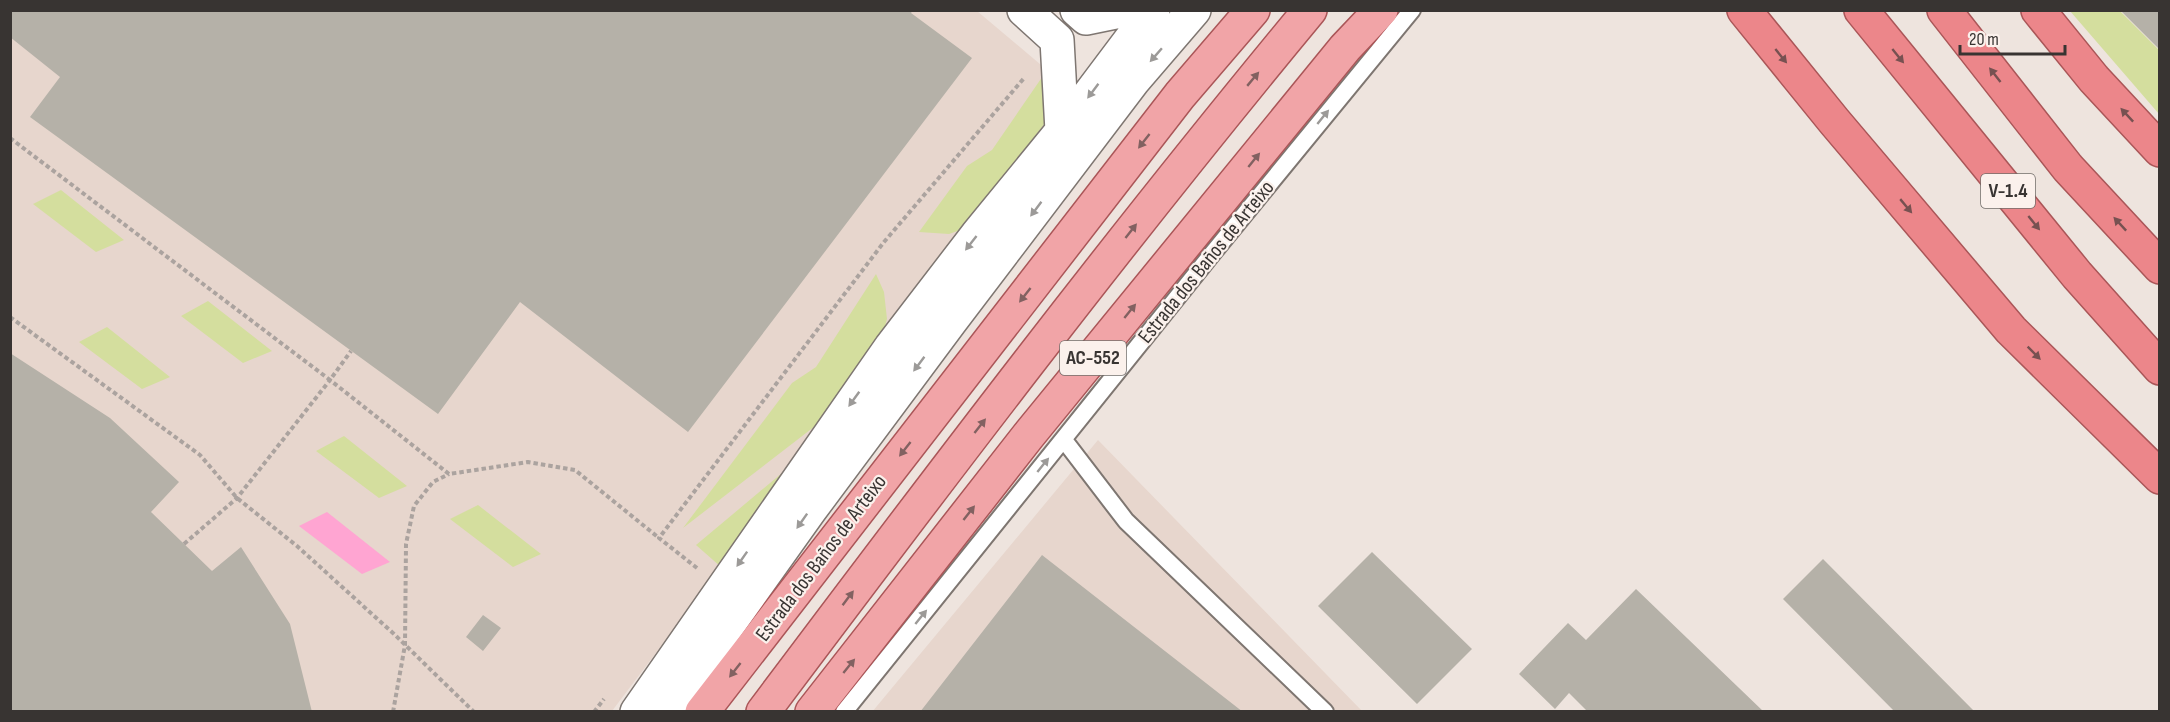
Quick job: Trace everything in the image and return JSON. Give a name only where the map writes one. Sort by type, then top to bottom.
[{"type":"highway","points":[[1744,10],[1834,121],[2011,330],[2160,477]]},
{"type":"highway","name":"V-1.4","points":[[1861,10],[2077,275],[2160,368]]},
{"type":"highway","name":"V-1.4","points":[[1944,10],[2068,168],[2160,267]]},
{"type":"highway","points":[[2038,10],[2094,80],[2160,150]]},
{"type":"main road","name":"Estrada dos Baños de Arteixo","points":[[702,711],[1180,95],[1253,10]]},
{"type":"main road","name":"AC-552","points":[[763,711],[946,468],[1111,256],[1310,10]]},
{"type":"main road","name":"AC-552","points":[[812,711],[1028,436],[1345,48],[1381,10]]},
{"type":"street","points":[[1024,10],[1057,40],[1062,131]]},
{"type":"street","points":[[1077,10],[1086,18],[1125,10]]},
{"type":"street","points":[[636,711],[891,347],[977,235],[1062,131],[1153,10]]},
{"type":"street","name":"Estrada dos Baños de Arteixo","points":[[666,711],[810,510],[936,341],[1133,81],[1194,10]]},
{"type":"lane","name":"Estrada dos Baños de Arteixo","points":[[844,711],[1412,10]]},
{"type":"lane","points":[[1064,440],[1126,521],[1325,711]]},
{"type":"path","points":[[659,538],[885,242],[1057,40]]},
{"type":"path","points":[[10,138],[330,380],[449,474]]},
{"type":"path","points":[[10,317],[200,455],[237,498],[297,546],[474,711]]},
{"type":"path","points":[[184,544],[237,498],[351,351]]},
{"type":"path","points":[[393,711],[405,645],[406,544],[414,506],[433,482],[449,474],[528,462],[575,470],[702,573]]},
{"type":"path","points":[[594,711],[608,693]]},
{"type":"shaded area","points":[[10,11],[977,11],[1047,70],[974,216],[721,567],[612,711],[11,711]]},
{"type":"shaded area","points":[[1098,440],[1362,711],[872,712]]},
{"type":"shaded area","points":[[327,512],[390,562],[362,574],[299,526]]},
{"type":"green space","points":[[2070,11],[2120,11],[2159,50],[2159,114]]},
{"type":"green space","points":[[1047,70],[1045,123],[966,228],[949,234],[919,232],[967,166],[992,150]]},
{"type":"green space","points":[[61,190],[124,240],[96,252],[33,204]]},
{"type":"green space","points":[[876,274],[884,292],[887,319],[879,348],[832,413],[683,528],[792,383],[816,367]]},
{"type":"green space","points":[[208,301],[272,351],[243,363],[181,316]]},
{"type":"green space","points":[[107,327],[170,377],[142,389],[79,342]]},
{"type":"green space","points":[[344,436],[407,486],[379,498],[316,451]]},
{"type":"green space","points":[[800,458],[721,567],[696,545]]},
{"type":"green space","points":[[478,505],[541,554],[513,567],[450,519]]},
{"type":"building","points":[[10,10],[913,10],[911,13],[972,58],[688,432],[520,302],[438,414],[30,117],[60,77],[10,37]]},
{"type":"building","points":[[2120,10],[2160,10],[2160,50]]},
{"type":"building","points":[[10,353],[110,418],[179,482],[151,512],[212,571],[241,547],[290,624],[312,712],[10,712]]},
{"type":"building","points":[[1372,552],[1472,649],[1417,704],[1318,606]]},
{"type":"building","points":[[1042,555],[1243,712],[920,712]]},
{"type":"building","points":[[1823,559],[1975,712],[1895,712],[1783,599]]},
{"type":"building","points":[[1636,589],[1764,712],[1588,712],[1569,693],[1555,709],[1519,674],[1568,623],[1586,640]]},
{"type":"building","points":[[483,615],[501,628],[483,651],[466,637]]}]
